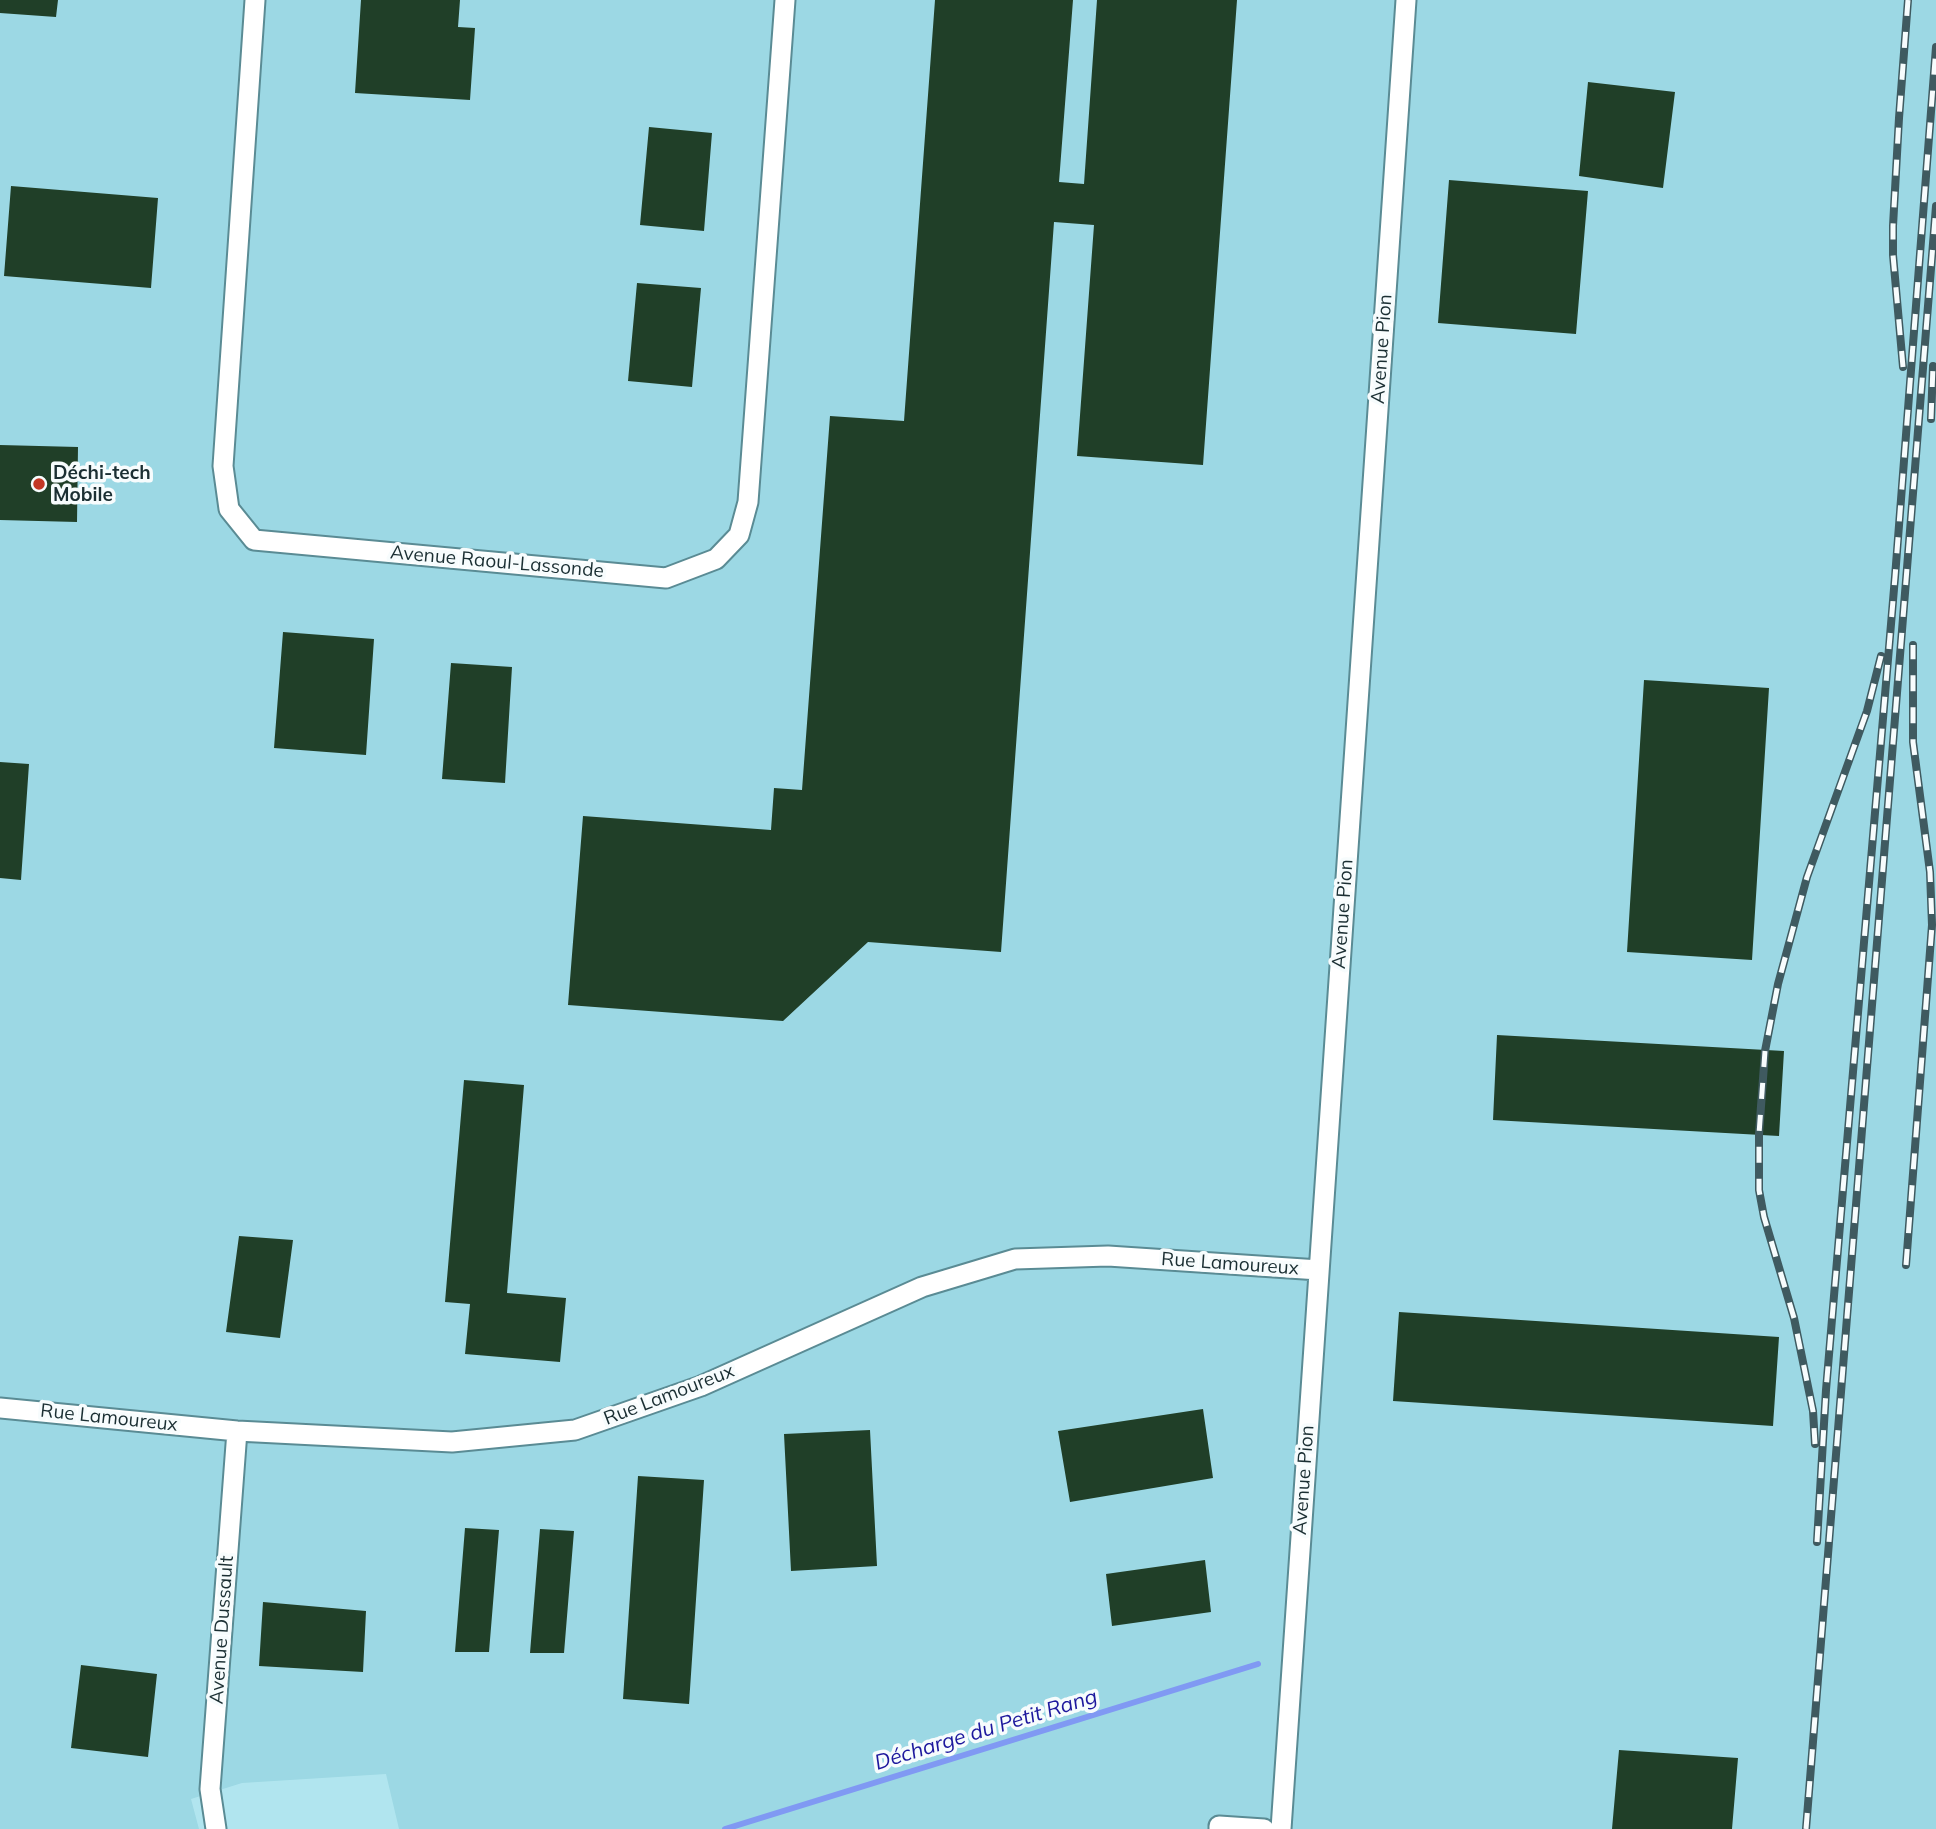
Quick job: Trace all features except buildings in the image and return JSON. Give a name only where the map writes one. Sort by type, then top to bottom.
[{"type":"street","name":"Avenue Raoul-Lassonde","points":[[255,0],[223,466],[229,509],[254,540],[666,578],[716,559],[739,534],[748,502],[785,0]]},
{"type":"street","name":"Avenue Pion","points":[[1281,1829],[1406,0]]},
{"type":"street","name":"Rue Lamoureux","points":[[0,1408],[237,1431],[452,1442],[575,1430],[701,1386],[922,1287],[1015,1259],[1108,1256],[1319,1270]]},
{"type":"street","name":"Avenue Dussault","points":[[216,1829],[210,1789],[237,1431]]},
{"type":"street","points":[[1219,1829],[1219,1826],[1264,1829]]},
{"type":"shaded area","points":[[0,0],[1936,0],[1936,1829],[399,1829],[386,1774],[242,1783],[191,1799],[199,1829],[0,1829]]},
{"type":"waterway","name":"Décharge du Petit Rang","points":[[725,1829],[1258,1664]]},
{"type":"railway","points":[[1903,367],[1893,226],[1908,0]]},
{"type":"railway","points":[[1817,1542],[1826,1390],[1895,577],[1936,47]]},
{"type":"railway","points":[[1806,1829],[1936,206]]},
{"type":"railway","points":[[1931,419],[1933,366]]},
{"type":"railway","points":[[1906,1265],[1932,925],[1930,872],[1913,742],[1913,645]]},
{"type":"railway","points":[[1815,1444],[1813,1411],[1794,1318],[1764,1217],[1759,1190],[1759,1134],[1765,1051],[1778,984],[1807,877],[1867,711],[1881,656]]},
{"type":"place","name":"Déchi-tech Mobile","points":[[39,484]]}]
